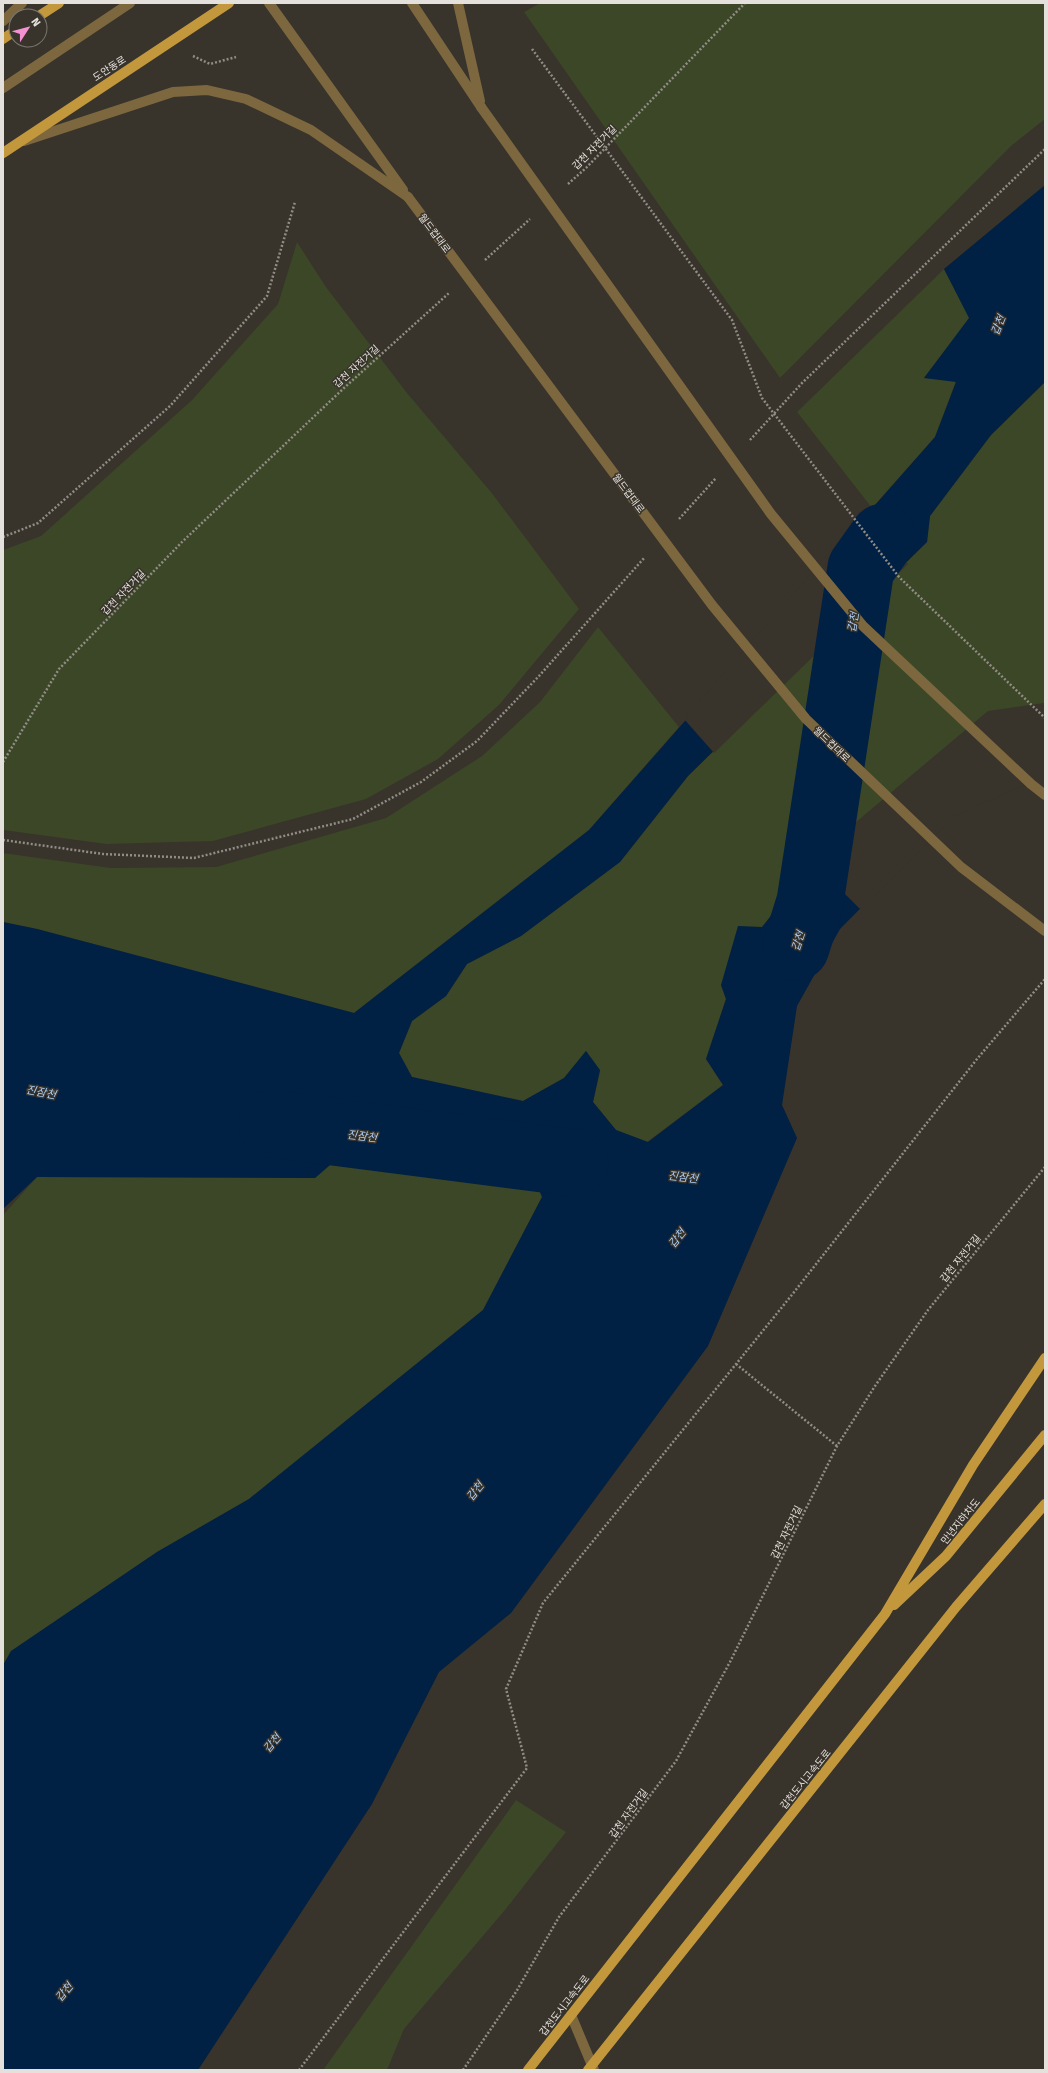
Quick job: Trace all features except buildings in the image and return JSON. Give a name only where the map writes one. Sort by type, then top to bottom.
[{"type":"main road","points":[[48,10],[59,3]]},
{"type":"main road","name":"도안동로","points":[[3,153],[229,3]]},
{"type":"main road","points":[[885,1614],[973,1466],[1045,1358]]},
{"type":"main road","name":"만년지하차도","points":[[885,1614],[946,1556],[1045,1435]]},
{"type":"main road","name":"갑천도시고속도로","points":[[591,2068],[956,1608],[1045,1505]]},
{"type":"main road","name":"갑천도시고속도로","points":[[528,2070],[885,1614]]},
{"type":"street","points":[[3,21],[22,3]]},
{"type":"street","points":[[3,88],[130,3]]},
{"type":"street","name":"월드컵대로","points":[[269,3],[408,197],[712,605],[806,719],[961,867],[1045,931]]},
{"type":"street","points":[[412,3],[481,107],[771,514],[863,626],[1031,784],[1045,795]]},
{"type":"street","points":[[458,3],[481,107]]},
{"type":"street","points":[[17,144],[173,92],[207,90],[246,100],[311,130],[408,197]]},
{"type":"street","points":[[571,2015],[591,2068]]},
{"type":"path","name":"갑천 자전거길","points":[[562,189],[586,168],[745,3]]},
{"type":"path","points":[[532,49],[618,163],[732,320],[762,398],[899,577],[1045,718]]},
{"type":"path","points":[[191,56],[210,64],[236,57]]},
{"type":"path","points":[[749,441],[802,383],[1045,149]]},
{"type":"path","points":[[3,537],[38,523],[170,406],[267,296],[295,202]]},
{"type":"path","points":[[480,264],[533,216]]},
{"type":"path","name":"갑천 자전거길","points":[[3,762],[60,669],[182,542],[344,388],[450,291]]},
{"type":"path","points":[[675,523],[718,476]]},
{"type":"path","points":[[3,840],[102,854],[194,858],[353,819],[421,782],[477,741],[539,676],[649,553]]},
{"type":"path","points":[[299,2070],[527,1768],[506,1689],[543,1603],[736,1364],[977,1059],[1045,979]]},
{"type":"path","name":"갑천 자전거길","points":[[463,2070],[516,1992],[560,1917],[676,1761],[734,1655],[837,1446],[875,1386],[928,1310],[1045,1167]]},
{"type":"path","points":[[736,1364],[837,1446]]},
{"type":"green space","points":[[540,3],[1045,3],[1045,119],[1011,146],[780,378],[524,12]]},
{"type":"green space","points":[[297,242],[326,287],[407,393],[491,492],[579,609],[499,705],[438,759],[366,799],[213,841],[106,844],[3,830],[3,550],[41,536],[192,400],[278,304]]},
{"type":"green space","points":[[944,269],[970,318],[924,378],[956,381],[935,437],[872,508],[797,412]]},
{"type":"green space","points":[[1045,382],[1045,704],[781,903],[721,985],[726,999],[706,1059],[723,1085],[647,1142],[616,1130],[593,1102],[600,1071],[586,1051],[564,1078],[523,1101],[412,1077],[399,1053],[412,1021],[446,996],[467,964],[521,936],[620,862],[688,776],[927,542],[930,516],[991,435]]},
{"type":"green space","points":[[598,627],[679,727],[589,830],[354,1013],[37,929],[3,922],[3,853],[111,868],[216,867],[386,818],[482,756],[540,702]]},
{"type":"green space","points":[[390,1113],[532,1172],[542,1197],[483,1310],[249,1499],[157,1552],[12,1651],[3,1665],[3,1215],[37,1177],[315,1178]]},
{"type":"green space","points":[[516,1800],[566,1832],[505,1910],[404,2029],[387,2070],[323,2070]]},
{"type":"water","points":[[1045,185],[1045,382],[991,435],[930,516],[927,542],[688,776],[620,862],[521,936],[467,964],[446,996],[412,1021],[399,1053],[412,1077],[523,1101],[564,1078],[586,1051],[600,1070],[593,1102],[616,1130],[648,1142],[723,1085],[706,1059],[726,999],[721,985],[738,926],[762,927],[781,903],[799,873],[989,712],[953,815],[840,929],[797,1006],[782,1105],[797,1138],[708,1346],[511,1613],[439,1672],[372,1804],[198,2070],[3,2070],[3,1665],[11,1651],[157,1552],[249,1499],[483,1310],[542,1197],[532,1172],[390,1113],[315,1178],[37,1177],[3,1209],[3,922],[37,929],[354,1013],[589,830],[935,437],[956,382],[924,378],[969,318],[944,269]]},
{"type":"pier","points":[[862,515],[908,564],[714,753],[684,719]]},
{"type":"pier","points":[[1044,703],[1045,776],[954,816],[861,910],[811,860],[988,711]]},
{"type":"waterway","name":"갑천","points":[[796,947],[810,902],[861,568],[883,537]]},
{"type":"waterway","name":"진잠천","points":[[272,1124],[575,1163]]}]
